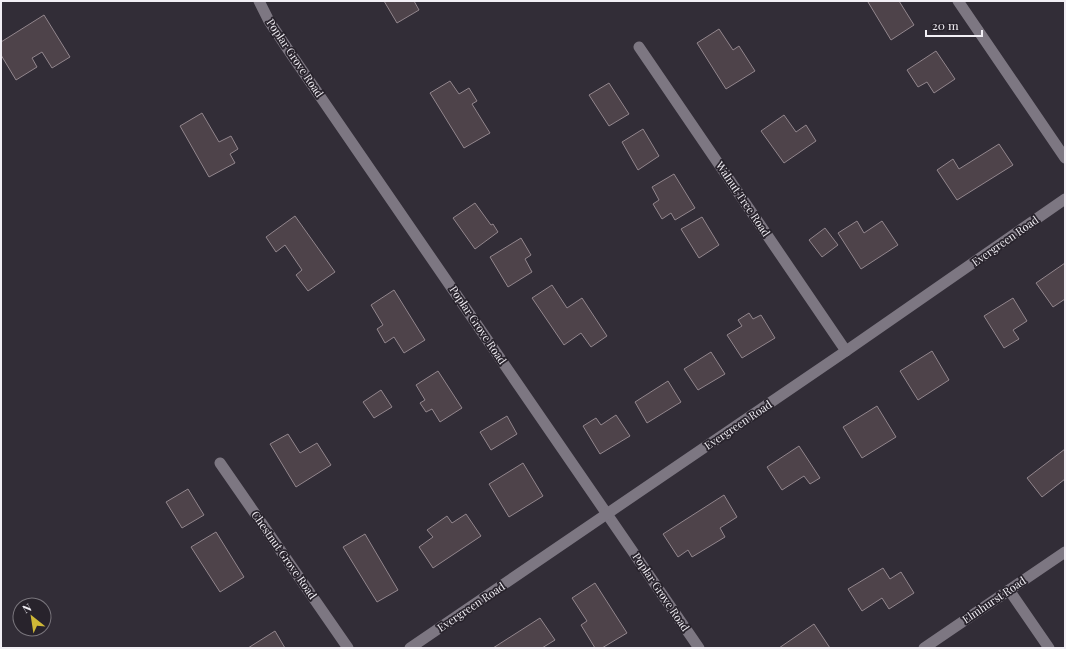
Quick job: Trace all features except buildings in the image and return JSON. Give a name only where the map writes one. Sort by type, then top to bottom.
[{"type":"street","name":"Poplar Grove Road","points":[[259,1],[269,21],[291,54],[699,648]]},
{"type":"street","points":[[958,1],[1065,158]]},
{"type":"street","name":"Walnut Tree Road","points":[[639,47],[846,351]]},
{"type":"street","name":"Evergreen Road","points":[[410,648],[846,351],[1065,199]]},
{"type":"street","name":"Chestnut Grove Road","points":[[220,463],[348,648]]},
{"type":"street","name":"Elmhurst Road","points":[[924,648],[1065,552]]},
{"type":"street","points":[[1009,590],[1049,648]]}]
